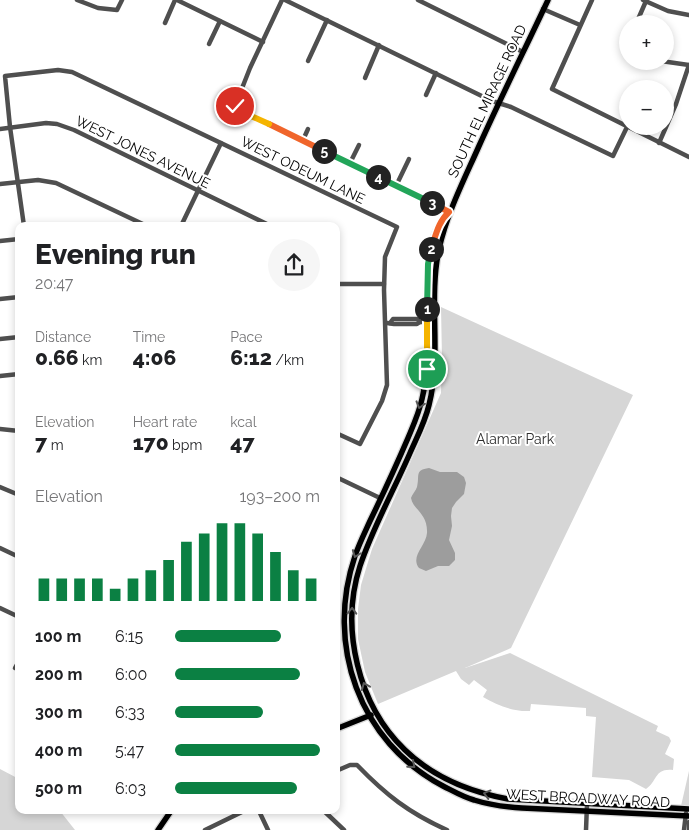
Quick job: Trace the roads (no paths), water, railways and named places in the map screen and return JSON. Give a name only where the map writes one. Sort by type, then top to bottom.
[{"type":"main road","name":"SOUTH EL MIRAGE ROAD","points":[[376,712],[360,675],[353,646],[353,597],[356,582],[364,557],[423,425],[428,408],[435,369],[435,279],[439,252],[449,212],[548,0]]},
{"type":"main road","name":"SOUTH EL MIRAGE ROAD","points":[[368,716],[352,676],[346,645],[344,602],[346,585],[355,554],[416,419],[422,400],[427,369],[430,256],[438,226],[442,218],[449,212]]},
{"type":"main road","points":[[340,727],[376,712]]},
{"type":"main road","name":"WEST BROADWAY ROAD","points":[[376,712],[390,733],[406,751],[447,780],[470,790],[508,799],[688,815]]},
{"type":"main road","name":"WEST BROADWAY ROAD","points":[[368,716],[416,770],[473,800],[499,806],[522,808],[587,807]]},
{"type":"main road","points":[[158,830],[169,814]]},
{"type":"street","points":[[77,0],[98,8],[117,10],[122,0]]},
{"type":"street","points":[[165,23],[176,0],[263,42]]},
{"type":"street","points":[[449,212],[240,111],[235,106],[250,68],[284,0],[492,101],[500,102],[613,156],[623,135]]},
{"type":"street","points":[[418,0],[523,52]]},
{"type":"street","points":[[430,6],[434,0]]},
{"type":"street","points":[[592,0],[552,90],[619,123]]},
{"type":"street","points":[[639,15],[644,1],[668,11],[689,15]]},
{"type":"street","points":[[544,9],[580,25]]},
{"type":"street","points":[[308,61],[327,20]]},
{"type":"street","points":[[209,44],[220,21]]},
{"type":"street","points":[[365,78],[379,46]]},
{"type":"street","points":[[659,142],[676,104],[689,65],[674,63]]},
{"type":"street","name":"WEST ODEUM LANE","points":[[10,127],[5,76],[58,70],[72,72],[397,227],[386,257],[384,284]]},
{"type":"street","points":[[426,94],[436,73]]},
{"type":"street","name":"WEST JONES AVENUE","points":[[0,129],[46,123],[57,124],[74,130],[264,222]]},
{"type":"street","points":[[10,127],[23,222]]},
{"type":"street","points":[[303,140],[308,129]]},
{"type":"street","points":[[644,135],[689,157]]},
{"type":"street","points":[[183,222],[221,143]]},
{"type":"street","points":[[350,163],[359,145]]},
{"type":"street","points":[[396,186],[409,159]]},
{"type":"street","points":[[0,184],[38,180],[56,183],[139,222]]},
{"type":"street","points":[[0,241],[15,239]]},
{"type":"street","points":[[340,284],[384,284],[388,323],[387,385],[382,400],[360,444],[340,435]]},
{"type":"street","points":[[0,299],[15,297]]},
{"type":"street","points":[[388,323],[393,319],[417,319],[420,322],[427,322]]},
{"type":"street","points":[[0,339],[15,337]]},
{"type":"street","points":[[0,376],[15,374]]},
{"type":"street","points":[[0,429],[15,431]]},
{"type":"street","points":[[340,479],[380,498]]},
{"type":"street","points":[[0,486],[15,492]]},
{"type":"street","points":[[0,548],[15,555]]},
{"type":"street","points":[[0,608],[15,615]]},
{"type":"street","points":[[340,770],[357,765],[384,792],[406,809],[447,830]]},
{"type":"street","points":[[586,830],[587,807]]},
{"type":"street","points":[[205,830],[238,814]]},
{"type":"street","points":[[260,814],[268,830]]},
{"type":"street","points":[[327,814],[344,830]]},
{"type":"street","points":[[684,830],[684,821],[688,815]]},
{"type":"street","points":[[688,815],[689,830]]},
{"type":"park label","name":"Alamar Park","points":[[515,439]]}]
